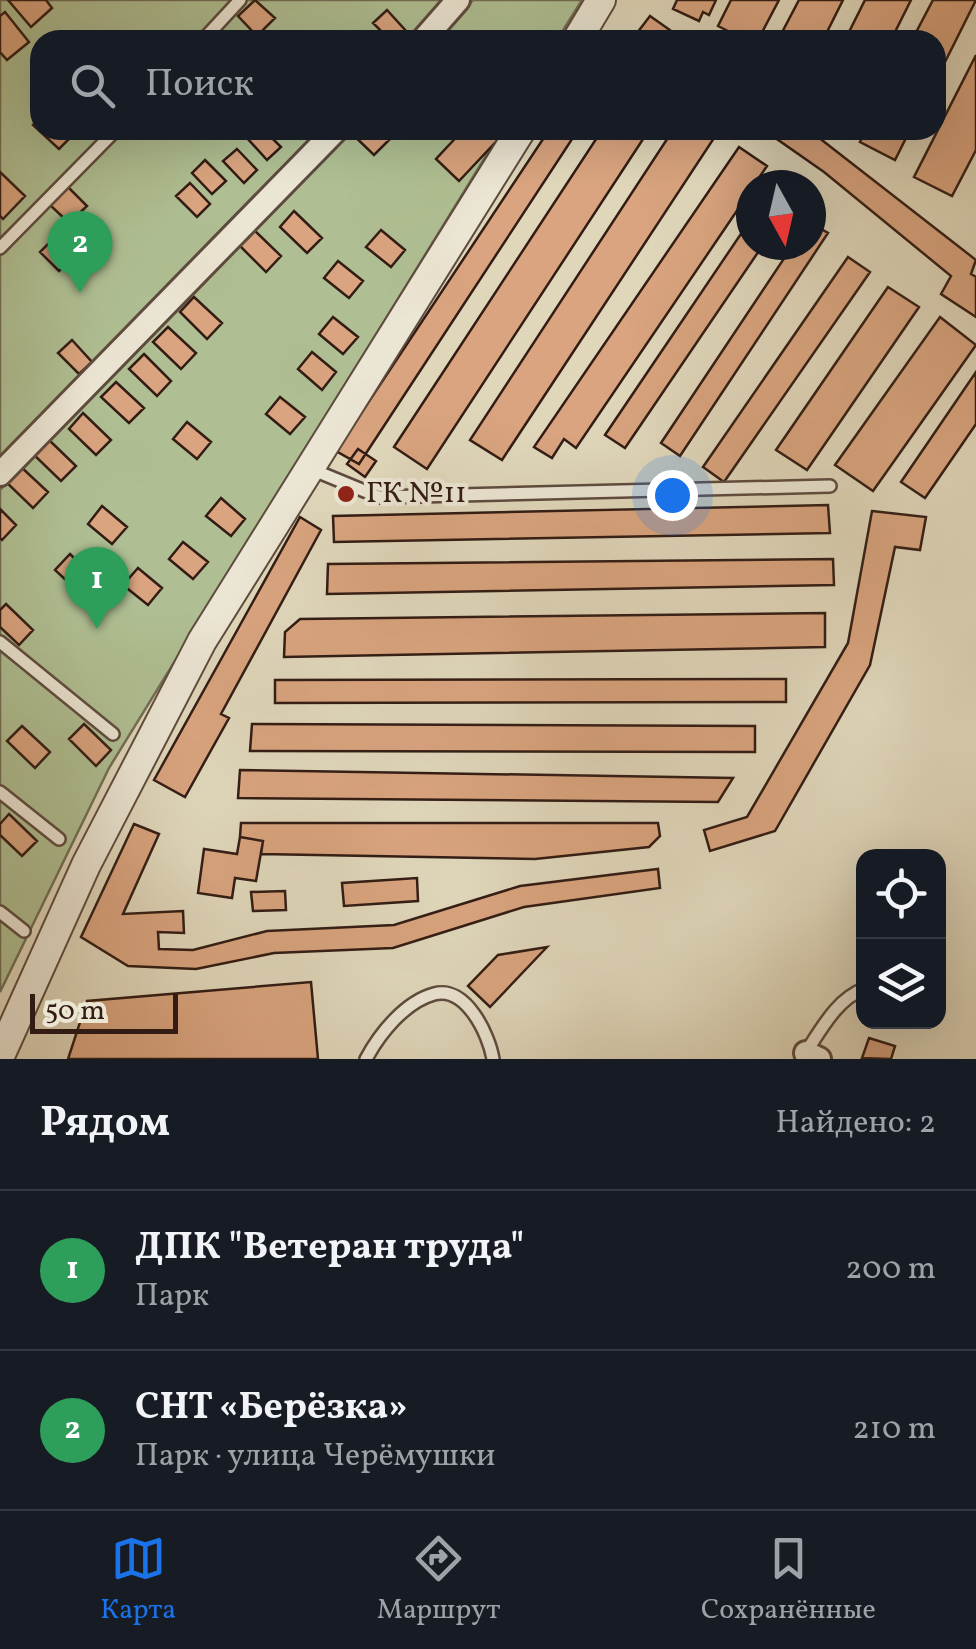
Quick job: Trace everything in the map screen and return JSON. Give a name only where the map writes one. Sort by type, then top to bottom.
[{"type":"street","points":[[432,30],[458,0]]},
{"type":"street","points":[[582,30],[601,0]]},
{"type":"street","points":[[0,474],[326,140]]},
{"type":"street","points":[[0,1056],[138,760],[202,642],[516,140]]},
{"type":"lane","points":[[212,30],[240,0]]},
{"type":"lane","points":[[0,248],[106,140]]},
{"type":"lane","points":[[311,468],[379,497],[472,498],[830,486]]},
{"type":"lane","points":[[0,642],[113,734]]},
{"type":"lane","points":[[0,792],[59,839]]},
{"type":"lane","points":[[0,912],[24,931]]},
{"type":"lane","points":[[809,1057],[825,1021],[856,992]]},
{"type":"lane","points":[[366,1059],[378,1036],[402,1014],[435,994],[450,994],[482,1023],[492,1059]]},
{"type":"green space","points":[[0,0],[445,0],[416,30],[30,30],[30,140],[309,140],[0,457]]},
{"type":"green space","points":[[473,0],[582,0],[563,30],[447,30]]},
{"type":"green space","points":[[340,140],[496,140],[109,768],[0,992],[0,490]]},
{"type":"building","points":[[8,0],[46,0],[52,8],[31,27]]},
{"type":"building","points":[[255,0],[275,18],[263,30],[251,30],[238,16]]},
{"type":"building","points":[[677,0],[716,0],[709,15],[703,12],[699,21],[673,9]]},
{"type":"building","points":[[731,0],[779,0],[763,30],[726,30],[718,26]]},
{"type":"building","points":[[799,0],[843,0],[828,30],[783,30]]},
{"type":"building","points":[[865,0],[911,0],[896,30],[850,30]]},
{"type":"building","points":[[933,0],[976,0],[946,60],[946,30],[917,30]]},
{"type":"building","points":[[387,10],[405,30],[380,30],[373,23]]},
{"type":"building","points":[[5,12],[29,42],[7,60],[0,52],[0,16]]},
{"type":"building","points":[[650,16],[670,30],[639,30]]},
{"type":"building","points":[[976,55],[976,150],[952,196],[914,177],[933,140],[946,140],[946,114]]},
{"type":"building","points":[[49,140],[68,140],[59,149]]},
{"type":"building","points":[[249,140],[274,140],[281,147],[267,160]]},
{"type":"building","points":[[358,140],[389,140],[374,155]]},
{"type":"building","points":[[454,140],[498,140],[459,181],[436,159]]},
{"type":"building","points":[[542,140],[571,140],[359,464],[336,451]]},
{"type":"building","points":[[595,140],[642,140],[427,469],[394,447]]},
{"type":"building","points":[[666,140],[713,140],[502,460],[470,440]]},
{"type":"building","points":[[778,140],[822,140],[976,260],[971,274],[976,277],[976,317],[941,294],[951,276],[826,170]]},
{"type":"building","points":[[861,140],[905,140],[895,160]]},
{"type":"building","points":[[739,147],[767,166],[764,170],[736,170],[736,212],[576,448],[564,439],[552,458],[534,447]]},
{"type":"building","points":[[237,149],[257,170],[244,183],[223,161]]},
{"type":"building","points":[[205,160],[226,181],[212,194],[192,173]]},
{"type":"building","points":[[0,172],[25,196],[3,219],[0,216]]},
{"type":"building","points":[[190,183],[210,204],[197,217],[176,196]]},
{"type":"building","points":[[68,187],[87,206],[69,223],[50,205]]},
{"type":"building","points":[[294,211],[322,238],[307,253],[280,227]]},
{"type":"building","points":[[254,230],[281,256],[266,272],[239,245]]},
{"type":"building","points":[[381,230],[405,250],[391,267],[366,247]]},
{"type":"building","points":[[58,234],[77,253],[59,271],[40,252]]},
{"type":"building","points":[[736,241],[736,260],[753,260],[625,448],[605,435]]},
{"type":"building","points":[[848,257],[870,272],[724,482],[703,467]]},
{"type":"building","points":[[783,260],[810,260],[680,456],[661,443]]},
{"type":"building","points":[[338,261],[363,281],[349,298],[324,278]]},
{"type":"building","points":[[888,287],[919,307],[807,470],[776,450]]},
{"type":"building","points":[[194,297],[222,323],[207,339],[180,312]]},
{"type":"building","points":[[333,317],[358,337],[343,354],[319,334]]},
{"type":"building","points":[[940,317],[976,345],[873,491],[835,465]]},
{"type":"building","points":[[168,327],[196,353],[181,369],[153,342]]},
{"type":"building","points":[[72,340],[92,362],[79,374],[58,353]]},
{"type":"building","points":[[312,352],[336,372],[322,390],[298,369]]},
{"type":"building","points":[[144,354],[171,381],[157,396],[129,369]]},
{"type":"building","points":[[976,372],[976,424],[925,498],[901,482]]},
{"type":"building","points":[[116,382],[144,408],[129,423],[101,397]]},
{"type":"building","points":[[280,397],[305,417],[290,434],[266,414]]},
{"type":"building","points":[[83,413],[111,440],[96,455],[69,429]]},
{"type":"building","points":[[187,422],[211,442],[197,459],[173,439]]},
{"type":"building","points":[[48,439],[76,466],[61,481],[33,454]]},
{"type":"building","points":[[358,449],[376,461],[365,477],[347,464]]},
{"type":"building","points":[[20,466],[48,492],[33,508],[5,481]]},
{"type":"building","points":[[221,498],[245,519],[231,536],[206,516]]},
{"type":"building","points":[[828,505],[830,533],[334,542],[333,516]]},
{"type":"building","points":[[102,506],[127,527],[112,544],[88,524]]},
{"type":"building","points":[[0,509],[16,525],[2,540],[0,538]]},
{"type":"building","points":[[872,511],[926,517],[920,550],[895,547],[870,665],[775,831],[710,851],[704,830],[747,817],[848,643]]},
{"type":"building","points":[[300,517],[321,530],[221,714],[229,718],[185,797],[154,780]]},
{"type":"building","points":[[183,542],[208,562],[193,579],[169,559]]},
{"type":"building","points":[[70,554],[97,581],[83,596],[55,570]]},
{"type":"building","points":[[833,559],[834,585],[327,594],[328,564]]},
{"type":"building","points":[[138,568],[162,588],[148,605],[123,585]]},
{"type":"building","points":[[6,604],[33,630],[19,645],[0,627],[0,610]]},
{"type":"building","points":[[825,613],[825,647],[284,657],[285,632],[300,619]]},
{"type":"building","points":[[786,679],[786,702],[275,703],[275,680]]},
{"type":"building","points":[[84,724],[111,750],[96,766],[69,739]]},
{"type":"building","points":[[252,724],[755,726],[755,752],[250,751]]},
{"type":"building","points":[[22,726],[50,752],[35,768],[7,741]]},
{"type":"building","points":[[240,770],[733,778],[718,802],[238,798]]},
{"type":"building","points":[[9,814],[37,841],[22,856],[0,835],[0,824]]},
{"type":"building","points":[[241,823],[658,823],[660,836],[649,847],[535,859],[261,854],[263,841],[240,837]]},
{"type":"building","points":[[134,824],[159,834],[123,914],[183,911],[184,933],[158,932],[159,949],[193,950],[267,931],[394,925],[520,886],[658,869],[660,888],[524,907],[393,948],[274,953],[196,969],[128,966],[81,937]]},
{"type":"building","points":[[240,837],[263,841],[256,881],[235,878],[232,898],[198,893],[204,849],[237,854]]},
{"type":"building","points":[[417,878],[418,901],[344,906],[342,883]]},
{"type":"building","points":[[285,891],[286,910],[253,911],[251,892]]},
{"type":"building","points":[[547,947],[490,1007],[468,986],[498,955]]},
{"type":"building","points":[[311,982],[318,1059],[68,1059],[87,1001]]},
{"type":"building","points":[[869,1038],[895,1046],[891,1059],[862,1058]]},
{"type":"place","name":"СНТ «Берёзка»","points":[[80,293]]},
{"type":"place","name":"ГК №11","points":[[346,494]]},
{"type":"place","name":"ДПК \"Ветеран труда\"","points":[[97,629]]}]
